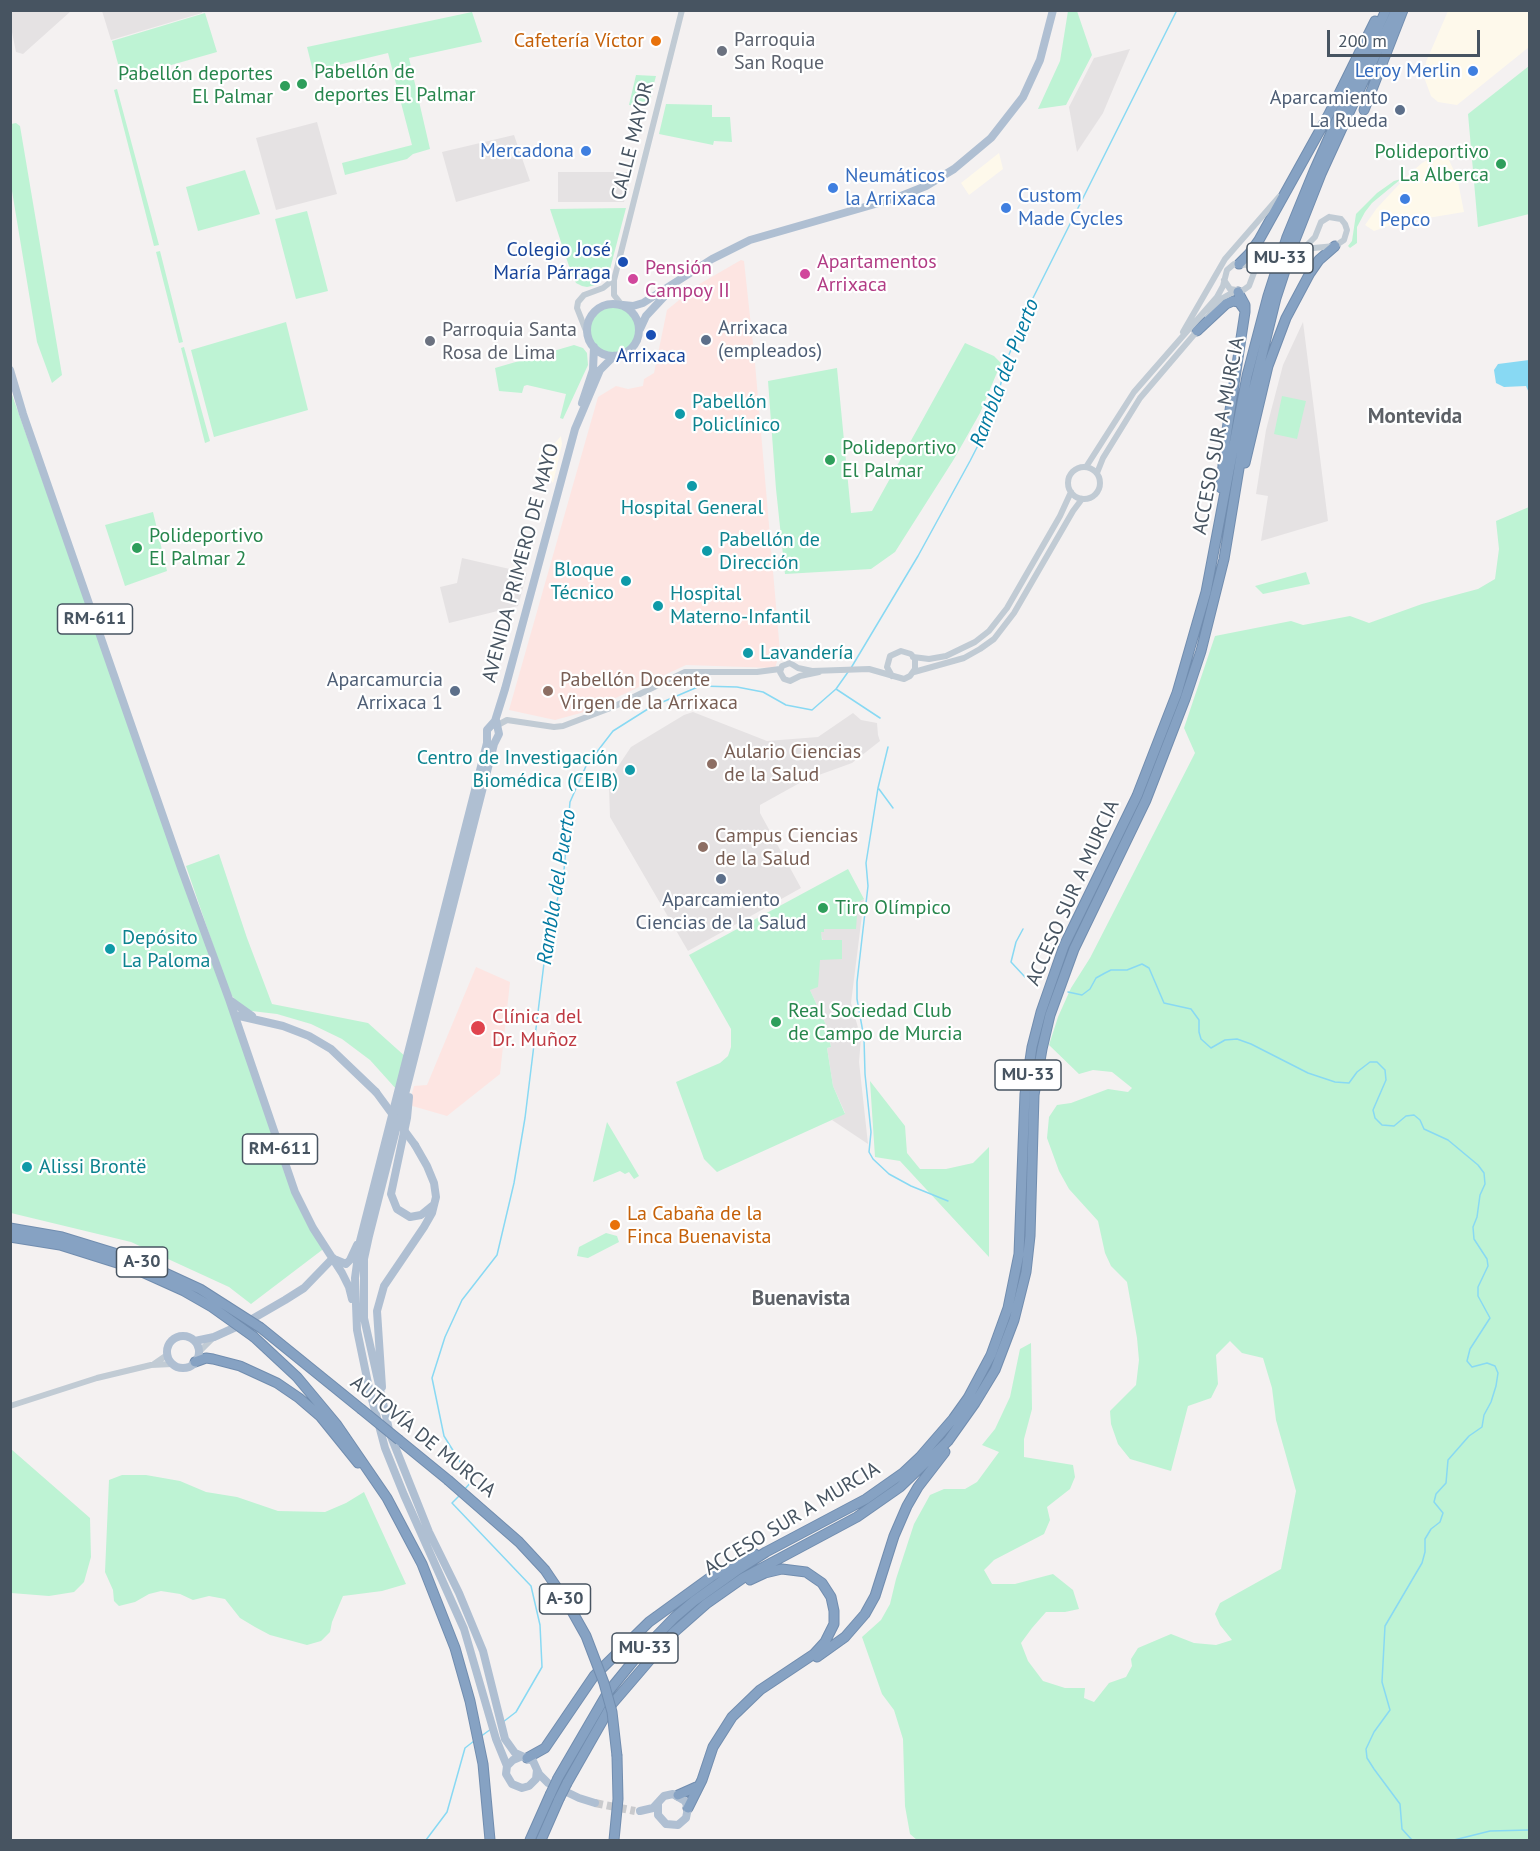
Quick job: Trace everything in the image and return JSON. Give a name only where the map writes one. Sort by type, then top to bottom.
[{"type":"highway","points":[[1242,264],[1259,240],[1329,114],[1380,10]]},
{"type":"highway","name":"ACCESO SUR A MURCIA","points":[[530,1840],[608,1692],[657,1635],[701,1596],[766,1552],[866,1499],[903,1473],[954,1419],[991,1355],[1008,1308],[1019,1254],[1025,1094],[1032,1047],[1041,1012],[1065,946],[1137,796],[1165,727],[1199,621],[1221,520],[1246,376],[1277,267],[1314,171],[1386,10]]},
{"type":"highway","name":"ACCESO SUR A MURCIA","points":[[562,1780],[612,1704],[683,1623],[736,1583],[766,1564],[868,1510],[910,1479],[948,1441],[989,1381],[1017,1312],[1026,1272],[1030,1236],[1034,1095],[1050,1015],[1074,949],[1146,800],[1181,710],[1208,623],[1224,559],[1242,442],[1255,378],[1285,270],[1322,174],[1396,10]]},
{"type":"highway","points":[[1364,110],[1403,10]]},
{"type":"highway","points":[[1235,494],[1244,468],[1268,366],[1286,318],[1310,273],[1332,246]]},
{"type":"highway","points":[[1221,520],[1220,494],[1225,443],[1245,312],[1243,301],[1237,292]]},
{"type":"highway","points":[[1197,331],[1226,304],[1233,301],[1239,302],[1245,312]]},
{"type":"highway","name":"AUTOVÍA DE MURCIA","points":[[10,1228],[62,1237],[137,1260],[208,1293],[261,1328],[448,1480],[519,1542],[545,1570],[568,1604],[586,1636],[602,1676],[612,1712],[618,1755],[618,1813],[614,1840]]},
{"type":"highway","name":"AUTOVÍA DE MURCIA","points":[[10,1237],[85,1252],[142,1272],[212,1307],[254,1337],[309,1390],[356,1449],[399,1520],[422,1564],[455,1648],[479,1741],[490,1840]]},
{"type":"highway","points":[[195,1362],[206,1358],[213,1359],[250,1370],[287,1389],[320,1416],[379,1491],[419,1562],[438,1603]]},
{"type":"highway","points":[[773,1682],[838,1643],[865,1614],[879,1586],[898,1526],[907,1506],[918,1487],[945,1453],[948,1441]]},
{"type":"highway","points":[[524,1758],[545,1748],[594,1676],[649,1622],[711,1577],[743,1558],[766,1552]]},
{"type":"highway","points":[[688,1808],[702,1780],[713,1748],[725,1727],[749,1699],[808,1659],[825,1642],[835,1617],[831,1596],[822,1583],[798,1569],[782,1569],[765,1573],[749,1581],[736,1583]]},
{"type":"highway","points":[[678,1795],[698,1786]]},
{"type":"highway","name":"ACCESO SUR A MURCIA","points":[[541,1840],[554,1797]]},
{"type":"main road","points":[[680,279],[646,316],[639,330],[637,342],[631,351],[614,356],[602,353],[594,347],[588,336],[588,323],[594,312],[605,304],[633,306],[643,303],[680,279],[723,253],[750,240],[904,195],[936,181],[965,161],[1000,128],[1028,88],[1044,48],[1053,10]]},
{"type":"main road","points":[[623,305],[635,315],[639,330]]},
{"type":"main road","name":"AVENIDA PRIMERO DE MAYO","points":[[580,415],[584,394],[593,370],[594,347]]},
{"type":"main road","name":"AVENIDA PRIMERO DE MAYO","points":[[412,1071],[564,462],[580,415],[602,367],[614,356]]},
{"type":"main road","name":"RM-611","points":[[10,370],[26,422],[295,1192],[313,1228],[349,1287],[357,1330]]},
{"type":"main road","points":[[497,726],[493,738],[488,736],[360,1241],[355,1278],[357,1330],[385,1448],[464,1629],[496,1739],[507,1766],[507,1778],[512,1784],[522,1788],[531,1784],[548,1783]]},
{"type":"main road","points":[[446,906],[456,898],[451,886]]},
{"type":"main road","points":[[229,999],[259,1020]]},
{"type":"main road","points":[[235,1015],[309,1036],[332,1049],[376,1092],[415,1146],[434,1183],[436,1197],[432,1213],[384,1286],[377,1311],[383,1406]]},
{"type":"main road","points":[[241,1034],[249,1024],[259,1020]]},
{"type":"main road","points":[[412,1071],[407,1118],[392,1194],[397,1209],[410,1217],[421,1215],[431,1209],[436,1197]]},
{"type":"main road","points":[[412,1071],[364,1259],[362,1286],[364,1318],[383,1406],[390,1434],[429,1532],[459,1593],[483,1651],[502,1731],[509,1748],[533,1761],[548,1783],[571,1795],[595,1803]]},
{"type":"main road","points":[[195,1341],[199,1352],[195,1362],[184,1368],[172,1364],[167,1355],[167,1347],[174,1338],[185,1336],[195,1341],[214,1337],[247,1322],[296,1294],[333,1258],[343,1264],[348,1262],[360,1241]]},
{"type":"main road","points":[[507,1766],[513,1760],[524,1758]]},
{"type":"main road","points":[[531,1784],[536,1779],[537,1770]]},
{"type":"main road","points":[[678,1795],[685,1801],[688,1808],[686,1818],[678,1825],[666,1824],[659,1818],[638,1811],[653,1808],[664,1796],[678,1795]]},
{"type":"main road","points":[[658,1803],[659,1818]]},
{"type":"street","name":"CALLE MAYOR","points":[[614,279],[682,10]]},
{"type":"street","points":[[1174,345],[1225,259],[1287,188]]},
{"type":"street","points":[[1086,467],[1134,392],[1221,292],[1225,274],[1230,266],[1303,249],[1340,244],[1347,236],[1345,224],[1341,219],[1334,217],[1325,219],[1311,242],[1303,249]]},
{"type":"street","points":[[1318,231],[1321,240],[1332,246]]},
{"type":"street","points":[[1097,473],[1103,458],[1140,398],[1221,299],[1246,289],[1257,267],[1269,258]]},
{"type":"street","points":[[1242,264],[1251,271],[1252,279]]},
{"type":"street","points":[[588,336],[577,308],[582,297],[607,286],[614,279]]},
{"type":"street","points":[[614,279],[614,294],[623,305]]},
{"type":"street","points":[[1224,279],[1227,286],[1237,292]]},
{"type":"street","points":[[1086,467],[1097,473],[1101,482],[1099,491],[1091,498],[1082,499],[1071,492],[1068,482],[1070,475],[1077,469],[1086,467]]},
{"type":"street","points":[[913,657],[946,656],[975,642],[988,631],[1006,608],[1060,516],[1071,492]]},
{"type":"street","points":[[780,671],[786,680],[819,672],[867,670],[904,679],[914,672],[963,658],[980,649],[994,639],[1014,613],[1072,511],[1082,499]]},
{"type":"street","points":[[892,676],[887,667],[888,661],[890,656],[898,651],[908,652],[913,657],[916,663],[914,672]]},
{"type":"street","points":[[867,670],[888,661]]},
{"type":"street","points":[[780,671],[783,664],[788,663],[798,668],[819,672]]},
{"type":"street","points":[[796,677],[798,668]]},
{"type":"street","points":[[497,726],[508,720],[558,727],[613,707],[686,672],[780,671]]},
{"type":"street","points":[[199,1352],[214,1337]]},
{"type":"street","points":[[151,1365],[167,1355]]},
{"type":"street","points":[[10,1406],[97,1378],[151,1365],[172,1364]]},
{"type":"shaded area","points":[[10,11],[71,11],[23,54],[16,52]]},
{"type":"shaded area","points":[[102,11],[202,11],[202,13],[111,40]]},
{"type":"shaded area","name":"Leroy Merlin","points":[[1448,11],[1529,11],[1529,47],[1457,105],[1438,102],[1431,96],[1424,77],[1426,62]]},
{"type":"shaded area","points":[[1130,49],[1103,113],[1077,152],[1069,107],[1094,58]]},
{"type":"shaded area","points":[[317,122],[337,194],[276,210],[256,138]]},
{"type":"shaded area","points":[[514,135],[530,181],[456,202],[442,152]]},
{"type":"shaded area","points":[[999,153],[1003,169],[969,195],[961,183]]},
{"type":"shaded area","points":[[1439,153],[1447,156],[1457,177],[1464,212],[1397,223],[1374,231],[1365,225],[1377,208],[1406,177],[1422,163]]},
{"type":"shaded area","points":[[558,172],[631,172],[624,202],[558,202]]},
{"type":"shaded area","points":[[741,260],[744,261],[755,363],[780,652],[775,668],[686,665],[588,711],[555,720],[509,710],[598,397],[616,386],[628,389],[643,386],[644,379],[654,373],[667,310],[696,286]]},
{"type":"shaded area","points":[[1303,322],[1328,521],[1261,541],[1268,496],[1256,494],[1266,430],[1283,365]]},
{"type":"shaded area","points":[[561,436],[562,444],[553,483],[538,463],[541,448],[555,443]]},
{"type":"shaded area","points":[[462,558],[527,573],[518,606],[449,623],[440,587],[457,583]]},
{"type":"shaded area","name":"Campus Ciencias de la Salud","points":[[693,712],[767,741],[818,737],[853,713],[861,720],[877,723],[880,741],[852,763],[805,780],[760,805],[760,813],[801,888],[688,951],[610,817],[609,786],[613,774],[631,747],[684,715]]},
{"type":"shaded area","points":[[864,899],[851,1003],[861,1038],[859,1062],[868,1144],[832,1120],[845,1113],[833,1086],[827,1048],[831,1047],[827,1027],[798,964],[827,958],[818,922]]},
{"type":"shaded area","name":"Clínica del Dr. Muñoz","points":[[476,967],[510,982],[500,1074],[447,1116],[409,1105],[414,1086],[427,1085]]},
{"type":"green space","points":[[1068,11],[1077,11],[1092,55],[1066,105],[1038,109],[1060,61]]},
{"type":"green space","points":[[472,12],[482,42],[409,58],[430,149],[413,154],[407,159],[345,175],[342,163],[412,145],[388,53],[313,71],[307,47]]},
{"type":"green space","points":[[205,13],[217,52],[122,79],[112,41]]},
{"type":"green space","name":"Polideportivo La Alberca","points":[[1529,66],[1529,214],[1478,227],[1468,114]]},
{"type":"green space","points":[[636,75],[656,76],[648,106],[629,105]]},
{"type":"green space","points":[[117,89],[159,245],[154,246],[114,90]]},
{"type":"green space","points":[[666,104],[712,105],[712,117],[730,117],[732,142],[714,141],[713,145],[659,134]]},
{"type":"green space","points":[[16,123],[20,126],[62,375],[52,383],[37,342],[11,185],[11,124]]},
{"type":"green space","points":[[245,170],[260,214],[198,231],[186,187]]},
{"type":"green space","points":[[1401,179],[1372,203],[1365,212],[1357,227],[1357,243],[1350,248],[1348,246],[1352,241],[1356,214],[1377,193]]},
{"type":"green space","points":[[626,208],[609,273],[604,273],[596,285],[587,287],[576,283],[550,209]]},
{"type":"green space","points":[[307,211],[328,291],[296,299],[275,219]]},
{"type":"green space","points":[[160,251],[183,342],[179,343],[156,252]]},
{"type":"green space","points":[[613,307],[629,314],[636,330],[629,346],[613,353],[597,346],[590,330],[597,314]]},
{"type":"green space","points":[[286,322],[308,410],[214,437],[191,350]]},
{"type":"green space","points":[[965,343],[994,356],[1001,363],[980,413],[954,459],[895,552],[871,569],[785,574],[768,381],[837,368],[851,513],[872,511]]},
{"type":"green space","points":[[574,345],[583,348],[587,353],[588,365],[563,419],[560,418],[566,394],[527,385],[524,386],[522,393],[499,391],[495,368]]},
{"type":"green space","points":[[184,347],[210,441],[205,443],[181,348]]},
{"type":"green space","points":[[10,389],[295,1192],[326,1247],[251,1304],[229,1287],[131,1242],[11,1213]]},
{"type":"green space","points":[[1282,396],[1306,401],[1297,439],[1274,434]]},
{"type":"green space","points":[[1529,507],[1529,1840],[917,1840],[910,1834],[905,1806],[903,1739],[894,1710],[882,1694],[862,1637],[881,1620],[890,1604],[914,1524],[930,1495],[944,1489],[965,1489],[977,1482],[999,1452],[982,1445],[995,1429],[1010,1397],[1020,1349],[1031,1343],[1032,1409],[1024,1439],[1024,1457],[1073,1465],[1075,1477],[1070,1489],[1047,1507],[1050,1520],[1044,1534],[994,1560],[984,1570],[992,1584],[1015,1584],[1053,1574],[1073,1590],[1079,1609],[1046,1612],[1021,1643],[1028,1661],[1043,1681],[1065,1688],[1085,1688],[1084,1698],[1094,1702],[1109,1683],[1126,1677],[1132,1666],[1131,1659],[1138,1648],[1171,1634],[1194,1643],[1216,1645],[1232,1640],[1220,1625],[1215,1614],[1220,1603],[1281,1569],[1296,1491],[1276,1420],[1272,1388],[1263,1358],[1242,1353],[1230,1341],[1216,1355],[1218,1384],[1211,1398],[1188,1406],[1171,1471],[1130,1459],[1118,1444],[1111,1424],[1110,1411],[1136,1385],[1139,1360],[1127,1282],[1111,1266],[1105,1253],[1098,1221],[1069,1189],[1059,1171],[1047,1138],[1049,1117],[1057,1105],[1071,1103],[1108,1089],[1128,1092],[1132,1088],[1112,1072],[1093,1070],[1079,1074],[1049,1045],[1071,988],[1090,958],[1195,753],[1184,728],[1215,636],[1291,621],[1303,625],[1350,616],[1369,623],[1422,604],[1478,589],[1495,579],[1499,549],[1496,521]]},
{"type":"green space","name":"Polideportivo El Palmar 2","points":[[153,512],[167,571],[125,586],[105,525]]},
{"type":"green space","points":[[1306,572],[1310,584],[1263,594],[1255,586]]},
{"type":"green space","points":[[219,854],[272,1004],[368,1023],[407,1058],[397,1090],[370,1060],[342,1039],[311,1024],[277,1014],[243,1010],[229,992],[186,866]]},
{"type":"green space","name":"Real Sociedad Club de Campo de Murcia","points":[[848,869],[864,899],[849,907],[851,912],[857,915],[856,929],[824,929],[824,932],[821,932],[822,940],[842,940],[842,959],[820,960],[818,987],[810,990],[827,1027],[831,1047],[827,1048],[833,1086],[845,1114],[717,1172],[704,1159],[676,1082],[720,1063],[728,1056],[731,1047],[731,1029],[689,955]]},
{"type":"green space","points":[[870,1081],[905,1126],[907,1153],[920,1169],[946,1169],[973,1163],[989,1147],[989,1257],[900,1161],[875,1157]]},
{"type":"green space","points":[[607,1122],[639,1176],[634,1179],[629,1172],[625,1174],[620,1171],[593,1182]]},
{"type":"green space","points":[[606,1233],[617,1236],[619,1242],[588,1258],[577,1256],[579,1247]]},
{"type":"green space","points":[[11,1449],[90,1518],[91,1557],[84,1582],[74,1592],[49,1596],[11,1593]]},
{"type":"green space","points":[[122,1475],[146,1475],[180,1481],[206,1492],[237,1497],[278,1511],[325,1512],[364,1492],[406,1584],[382,1591],[343,1596],[330,1632],[321,1641],[307,1645],[270,1635],[255,1627],[240,1618],[225,1599],[209,1596],[193,1600],[180,1594],[161,1591],[119,1606],[114,1601],[113,1590],[105,1572],[109,1480]]},
{"type":"water","points":[[1529,360],[1529,393],[1526,386],[1504,387],[1496,383],[1494,370],[1498,364]]},
{"type":"waterway","name":"Rambla del Puerto","points":[[851,668],[918,556],[991,420],[1008,357],[1028,308],[1177,10]]},
{"type":"waterway","name":"Rambla del Puerto","points":[[464,1490],[472,1481],[444,1436],[432,1378],[445,1337],[462,1300],[497,1255],[514,1183],[525,1118],[545,955],[564,870],[570,802],[586,766],[613,731],[651,707],[700,686],[737,687],[763,692],[786,705],[812,710],[836,689],[848,672]]},
{"type":"waterway","points":[[836,689],[880,718]]},
{"type":"waterway","points":[[888,747],[878,788],[866,863],[868,886],[857,982],[871,1132],[869,1152],[889,1174],[948,1201]]},
{"type":"waterway","points":[[879,789],[893,808]]},
{"type":"waterway","points":[[1023,929],[1016,942],[1011,962],[1025,977]]},
{"type":"waterway","points":[[1068,992],[1082,995],[1090,989],[1096,978],[1105,973],[1111,970],[1127,970],[1142,964],[1149,968],[1164,1003],[1191,1009],[1199,1020],[1201,1039],[1211,1048],[1225,1040],[1237,1039],[1308,1073],[1335,1082],[1349,1083],[1357,1072],[1370,1062],[1377,1062],[1385,1070],[1386,1080],[1373,1110],[1375,1118],[1382,1125],[1394,1126],[1406,1116],[1414,1115],[1420,1120],[1424,1129],[1448,1140],[1478,1165],[1484,1173],[1485,1184],[1480,1195],[1473,1227],[1474,1239],[1487,1259],[1488,1266],[1478,1287],[1478,1296],[1490,1318],[1470,1349],[1467,1361],[1472,1367],[1487,1363],[1495,1366],[1498,1373],[1496,1386],[1484,1415],[1482,1427],[1469,1436],[1448,1460],[1446,1483],[1436,1494],[1434,1502],[1443,1513],[1440,1522],[1431,1529],[1425,1539],[1422,1563],[1385,1626],[1382,1682],[1390,1710],[1374,1732],[1366,1749],[1367,1758],[1400,1804],[1402,1829],[1412,1840]]},
{"type":"waterway","name":"Rambla del Puerto","points":[[459,1496],[452,1503],[531,1586],[540,1625],[542,1667],[516,1712],[503,1722]]},
{"type":"waterway","name":"Rambla del Puerto","points":[[480,1737],[491,1729]]},
{"type":"waterway","name":"Rambla del Puerto","points":[[426,1840],[447,1812],[465,1748],[474,1741]]},
{"type":"waterway","points":[[1454,1840],[1490,1831],[1530,1830]]},
{"type":"tunnel","points":[[595,1803],[635,1811]]},
{"type":"place","name":"Cafetería Víctor","points":[[656,41]]},
{"type":"place","name":"Parroquia San Roque","points":[[722,51]]},
{"type":"place","name":"Leroy Merlin","points":[[1473,71]]},
{"type":"place","name":"Pabellón de deportes El Palmar","points":[[302,84]]},
{"type":"place","name":"Pabellón deportes El Palmar","points":[[285,86]]},
{"type":"place","name":"Aparcamiento La Rueda","points":[[1400,110]]},
{"type":"place","name":"Mercadona","points":[[586,151]]},
{"type":"place","name":"Polideportivo La Alberca","points":[[1501,164]]},
{"type":"place","name":"Neumáticos la Arrixaca","points":[[833,188]]},
{"type":"place","name":"Pepco","points":[[1405,199]]},
{"type":"place","name":"Custom Made Cycles","points":[[1006,208]]},
{"type":"place","name":"Colegio José María Párraga","points":[[623,262]]},
{"type":"place","name":"Apartamentos Arrixaca","points":[[805,274]]},
{"type":"place","name":"Pensión Campoy II","points":[[633,279]]},
{"type":"place","name":"Arrixaca","points":[[651,335]]},
{"type":"place","name":"Arrixaca (empleados)","points":[[706,340]]},
{"type":"place","name":"Parroquia Santa Rosa de Lima","points":[[430,341]]},
{"type":"place","name":"Pabellón Policlínico","points":[[680,414]]},
{"type":"place","name":"Polideportivo El Palmar","points":[[830,460]]},
{"type":"place","name":"Hospital General","points":[[692,486]]},
{"type":"place","name":"Polideportivo El Palmar 2","points":[[137,548]]},
{"type":"place","name":"Pabellón de Dirección","points":[[707,551]]},
{"type":"place","name":"Bloque Técnico","points":[[626,581]]},
{"type":"place","name":"Hospital Materno-Infantil","points":[[658,606]]},
{"type":"place","name":"Lavandería","points":[[748,653]]},
{"type":"place","name":"Aparcamurcia Arrixaca 1","points":[[455,691]]},
{"type":"place","name":"Pabellón Docente Virgen de la Arrixaca","points":[[548,691]]},
{"type":"place","name":"Aulario Ciencias de la Salud","points":[[712,764]]},
{"type":"place","name":"Centro de Investigación Biomédica (CEIB)","points":[[630,770]]},
{"type":"place","name":"Campus Ciencias de la Salud","points":[[703,847]]},
{"type":"place","name":"Aparcamiento Ciencias de la Salud","points":[[721,879]]},
{"type":"place","name":"Tiro Olímpico","points":[[823,908]]},
{"type":"place","name":"Depósito La Paloma","points":[[110,949]]},
{"type":"place","name":"Real Sociedad Club de Campo de Murcia","points":[[776,1022]]},
{"type":"place","name":"Clínica del Dr. Muñoz","points":[[478,1028]]},
{"type":"place","name":"Alissi Brontë","points":[[27,1167]]},
{"type":"place","name":"La Cabaña de la Finca Buenavista","points":[[615,1225]]},
{"type":"district","name":"Montevida","points":[[1415,417]]},
{"type":"district","name":"Buenavista","points":[[801,1299]]}]
